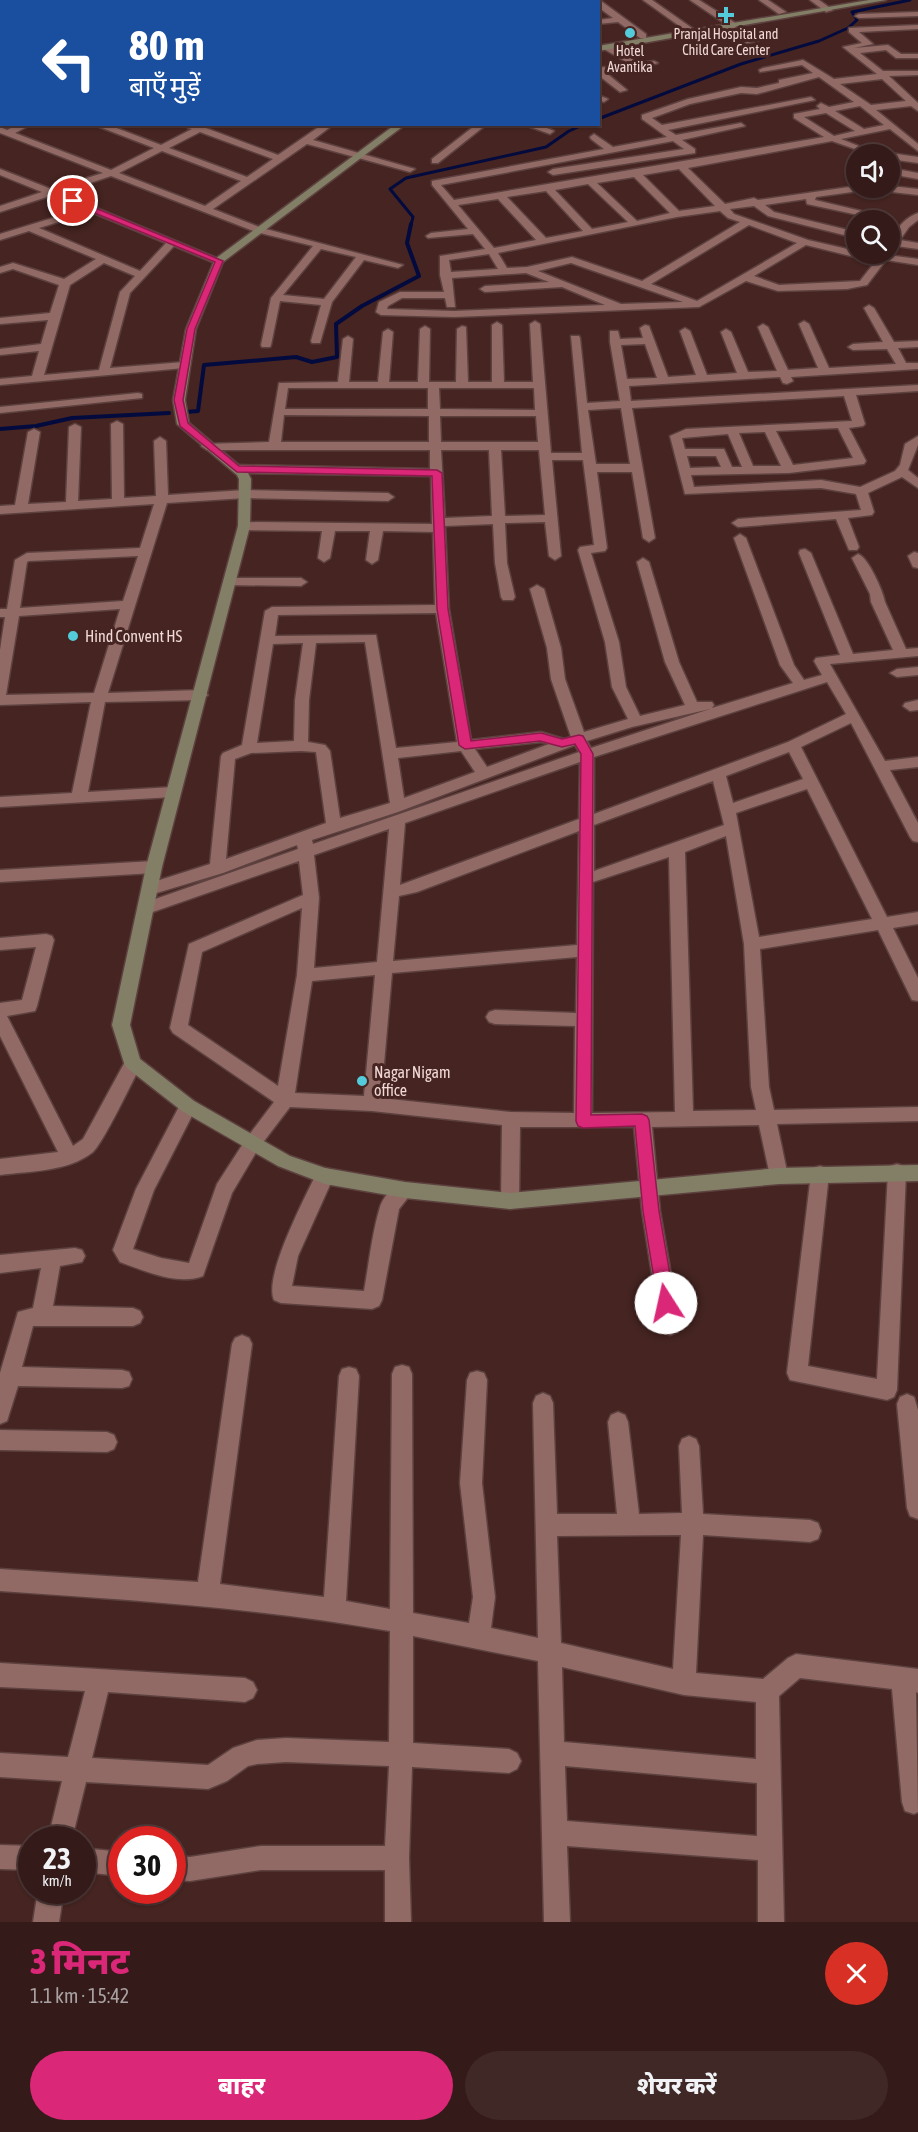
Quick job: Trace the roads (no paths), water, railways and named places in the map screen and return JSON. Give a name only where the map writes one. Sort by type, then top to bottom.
[{"type":"main road","points":[[601,46],[643,36],[730,25],[852,0]]},
{"type":"main road","points":[[730,25],[782,12],[882,0]]},
{"type":"main road","points":[[601,46],[692,30]]},
{"type":"main road","points":[[399,126],[219,261],[191,329],[179,400],[183,424],[237,469],[245,479],[244,526],[154,867],[121,1025],[133,1063],[188,1106],[284,1161],[325,1176],[405,1190],[510,1201],[779,1176],[918,1173]]},
{"type":"street","points":[[647,0],[692,30]]},
{"type":"street","points":[[696,0],[750,41],[773,37]]},
{"type":"street","points":[[763,0],[782,12]]},
{"type":"street","points":[[814,0],[825,7]]},
{"type":"street","points":[[600,5],[643,36]]},
{"type":"street","points":[[859,16],[918,14]]},
{"type":"street","points":[[600,22],[620,18]]},
{"type":"street","points":[[916,102],[903,95],[883,75],[847,46],[868,43],[853,29],[918,27]]},
{"type":"street","points":[[601,46],[655,75]]},
{"type":"street","points":[[853,51],[886,47],[899,56],[918,56]]},
{"type":"street","points":[[763,70],[803,62],[892,126],[918,148]]},
{"type":"street","points":[[600,71],[654,63]]},
{"type":"street","points":[[751,63],[784,83]]},
{"type":"street","points":[[600,73],[623,90]]},
{"type":"street","points":[[832,84],[883,75],[918,73]]},
{"type":"street","points":[[465,177],[471,184],[692,151],[645,116],[741,90],[758,91],[821,74]]},
{"type":"street","points":[[753,82],[784,83]]},
{"type":"street","points":[[662,128],[762,111],[811,98],[850,96]]},
{"type":"street","points":[[741,97],[762,111]]},
{"type":"street","points":[[811,98],[862,132]]},
{"type":"street","points":[[846,146],[832,140],[797,116],[826,110],[916,102]]},
{"type":"street","points":[[3,132],[22,126]]},
{"type":"street","points":[[102,126],[248,180]]},
{"type":"street","points":[[192,126],[280,159]]},
{"type":"street","points":[[205,210],[327,126]]},
{"type":"street","points":[[435,161],[480,126]]},
{"type":"street","points":[[533,126],[550,131]]},
{"type":"street","points":[[504,272],[492,251],[435,183],[741,126]]},
{"type":"street","points":[[453,203],[832,140],[892,126]]},
{"type":"street","points":[[0,209],[54,194],[111,173],[200,129]]},
{"type":"street","points":[[3,132],[259,230],[399,265]]},
{"type":"street","points":[[594,137],[613,151]]},
{"type":"street","points":[[306,141],[410,169]]},
{"type":"street","points":[[900,157],[918,160]]},
{"type":"street","points":[[681,166],[731,216],[805,242],[846,250]]},
{"type":"street","points":[[0,172],[219,261]]},
{"type":"street","points":[[636,173],[677,214]]},
{"type":"street","points":[[900,173],[918,176]]},
{"type":"street","points":[[0,181],[12,177]]},
{"type":"street","points":[[590,181],[634,224]]},
{"type":"street","points":[[548,188],[590,233]]},
{"type":"street","points":[[445,275],[527,270],[590,233],[677,214],[846,190]]},
{"type":"street","points":[[900,190],[918,192]]},
{"type":"street","points":[[500,195],[543,241],[643,284],[699,304]]},
{"type":"street","points":[[812,195],[810,202],[846,211]]},
{"type":"street","points":[[755,202],[771,214],[846,233]]},
{"type":"street","points":[[0,237],[92,209]]},
{"type":"street","points":[[900,232],[905,225],[918,216]]},
{"type":"street","points":[[643,284],[746,223]]},
{"type":"street","points":[[900,224],[918,226]]},
{"type":"street","points":[[30,228],[139,274]]},
{"type":"street","points":[[431,236],[475,231]]},
{"type":"street","points":[[453,314],[448,295],[444,258],[543,241]]},
{"type":"street","points":[[104,372],[125,292],[139,274],[172,242]]},
{"type":"street","points":[[448,295],[394,297],[383,304],[381,312],[453,314],[699,304],[805,242]]},
{"type":"street","points":[[266,345],[276,298],[319,245]]},
{"type":"street","points":[[900,245],[918,246]]},
{"type":"street","points":[[316,341],[327,302],[362,256]]},
{"type":"street","points":[[37,379],[65,283],[103,259]]},
{"type":"street","points":[[900,259],[918,262]]},
{"type":"street","points":[[746,277],[778,288],[847,286],[863,283],[878,264]]},
{"type":"street","points":[[0,270],[13,266],[65,283]]},
{"type":"street","points":[[527,270],[624,308]]},
{"type":"street","points":[[481,273],[491,313]]},
{"type":"street","points":[[485,289],[566,285]]},
{"type":"street","points":[[276,298],[327,302]]},
{"type":"street","points":[[869,308],[903,367]]},
{"type":"street","points":[[0,321],[54,316]]},
{"type":"street","points":[[535,324],[555,556]]},
{"type":"street","points":[[804,324],[825,372]]},
{"type":"street","points":[[497,325],[498,385]]},
{"type":"street","points":[[763,327],[793,396]]},
{"type":"street","points":[[645,328],[664,381]]},
{"type":"street","points":[[425,329],[428,385],[434,412],[442,609],[465,745],[483,773]]},
{"type":"street","points":[[462,329],[462,385]]},
{"type":"street","points":[[685,331],[703,378]]},
{"type":"street","points":[[383,385],[388,332]]},
{"type":"street","points":[[726,332],[744,376]]},
{"type":"street","points":[[649,538],[614,337],[650,341]]},
{"type":"street","points":[[575,338],[601,548],[584,550],[612,642],[619,687],[636,721]]},
{"type":"street","points":[[344,385],[348,339]]},
{"type":"street","points":[[853,347],[918,344]]},
{"type":"street","points":[[0,352],[45,347]]},
{"type":"street","points":[[0,410],[139,386],[184,364]]},
{"type":"street","points":[[622,383],[918,366]]},
{"type":"street","points":[[866,369],[879,391]]},
{"type":"street","points":[[0,382],[104,372],[139,386]]},
{"type":"street","points":[[274,447],[283,385],[539,385]]},
{"type":"street","points":[[582,407],[918,388]]},
{"type":"street","points":[[849,392],[859,424],[679,434],[676,436],[689,491],[821,484],[861,491],[902,471],[906,465],[911,444],[918,440]]},
{"type":"street","points":[[279,412],[541,412]]},
{"type":"street","points":[[117,423],[118,502]]},
{"type":"street","points":[[684,472],[789,469],[860,462],[842,425]]},
{"type":"street","points":[[72,505],[75,427]]},
{"type":"street","points":[[770,429],[789,469]]},
{"type":"street","points":[[732,430],[748,470]]},
{"type":"street","points":[[21,508],[34,432]]},
{"type":"street","points":[[79,797],[99,698],[162,499],[160,441]]},
{"type":"street","points":[[207,446],[495,445],[545,451],[589,462],[637,468]]},
{"type":"street","points":[[495,445],[501,563],[508,597]]},
{"type":"street","points":[[680,453],[720,452],[740,488]]},
{"type":"street","points":[[237,469],[437,473]]},
{"type":"street","points":[[902,471],[918,484]]},
{"type":"street","points":[[738,523],[868,513],[861,491]]},
{"type":"street","points":[[0,510],[245,494],[388,497]]},
{"type":"street","points":[[841,515],[902,654]]},
{"type":"street","points":[[244,526],[377,527],[552,518]]},
{"type":"street","points":[[324,558],[329,527]]},
{"type":"street","points":[[372,560],[377,527]]},
{"type":"street","points":[[740,538],[788,665],[801,685]]},
{"type":"street","points":[[0,693],[7,612],[21,560],[27,557],[144,552]]},
{"type":"street","points":[[805,553],[848,659]]},
{"type":"street","points":[[643,562],[672,662],[693,708]]},
{"type":"street","points":[[231,582],[274,596],[442,609]]},
{"type":"street","points":[[274,596],[302,582]]},
{"type":"street","points":[[537,589],[554,648],[558,679],[579,739],[587,754],[583,1121]]},
{"type":"street","points":[[249,748],[274,596]]},
{"type":"street","points":[[7,612],[127,605]]},
{"type":"street","points":[[267,640],[371,638],[398,813],[386,968],[372,1104]]},
{"type":"street","points":[[301,746],[302,700],[310,640]]},
{"type":"street","points":[[918,652],[821,661],[854,716],[918,837]]},
{"type":"street","points":[[897,673],[918,671]]},
{"type":"street","points":[[147,908],[304,845],[398,813],[770,694],[830,677]]},
{"type":"street","points":[[150,889],[304,845],[334,826],[398,813],[483,773],[562,743],[636,721],[770,694]]},
{"type":"street","points":[[0,700],[201,695]]},
{"type":"street","points":[[392,892],[411,888],[793,745],[854,716]]},
{"type":"street","points":[[390,754],[541,737],[562,743]]},
{"type":"street","points":[[793,745],[918,995]]},
{"type":"street","points":[[217,869],[228,756],[249,748],[316,746],[323,751],[334,826]]},
{"type":"street","points":[[881,766],[918,762]]},
{"type":"street","points":[[718,773],[732,828],[752,944],[760,1087],[779,1176]]},
{"type":"street","points":[[727,810],[811,782]]},
{"type":"street","points":[[0,802],[173,792]]},
{"type":"street","points":[[586,879],[732,828]]},
{"type":"street","points":[[188,1106],[153,1171],[135,1212],[123,1250],[127,1256],[161,1267],[192,1272],[196,1270],[225,1190],[252,1144],[285,1100],[305,975],[311,898],[304,845]]},
{"type":"street","points":[[677,849],[684,1120]]},
{"type":"street","points":[[0,876],[154,867]]},
{"type":"street","points":[[311,898],[195,948],[179,1028],[285,1100],[372,1104],[511,1119],[583,1121],[765,1119],[918,1114]]},
{"type":"street","points":[[752,944],[918,918]]},
{"type":"street","points":[[0,944],[46,939],[29,1006],[0,1010]]},
{"type":"street","points":[[305,975],[585,950]]},
{"type":"street","points":[[495,1017],[584,1020]]},
{"type":"street","points":[[0,1018],[69,1156]]},
{"type":"street","points":[[0,1167],[69,1156],[82,1151],[89,1144],[133,1063]]},
{"type":"street","points":[[510,1201],[511,1119]]},
{"type":"street","points":[[642,1120],[651,1211],[670,1326]]},
{"type":"street","points":[[820,1174],[797,1374],[887,1390],[897,1172]]},
{"type":"street","points":[[325,1176],[288,1256],[281,1294],[372,1300],[390,1206],[405,1190]]},
{"type":"street","points":[[0,1263],[75,1256]]},
{"type":"street","points":[[42,1315],[52,1258]]},
{"type":"street","points":[[0,1414],[24,1319],[42,1315],[133,1317]]},
{"type":"street","points":[[208,1594],[242,1344]]},
{"type":"street","points":[[398,1922],[397,1858],[403,1622],[402,1374]]},
{"type":"street","points":[[334,1610],[349,1376]]},
{"type":"street","points":[[9,1377],[122,1379]]},
{"type":"street","points":[[477,1380],[471,1483],[484,1597],[478,1636]]},
{"type":"street","points":[[543,1403],[557,1833],[557,1922]]},
{"type":"street","points":[[907,1404],[918,1508]]},
{"type":"street","points":[[618,1422],[629,1524]]},
{"type":"street","points":[[0,1440],[107,1442]]},
{"type":"street","points":[[684,1683],[693,1524],[689,1446]]},
{"type":"street","points":[[548,1525],[693,1524],[810,1531]]},
{"type":"street","points":[[0,1580],[208,1594],[334,1610],[478,1636],[684,1683],[766,1691],[796,1666],[911,1680],[914,1802]]},
{"type":"street","points":[[0,1675],[245,1690]]},
{"type":"street","points":[[63,1826],[99,1680]]},
{"type":"street","points":[[766,1691],[771,1922]]},
{"type":"street","points":[[0,1765],[208,1777],[216,1775],[233,1760],[246,1754],[271,1751],[401,1754],[509,1761]]},
{"type":"street","points":[[554,1753],[768,1772]]},
{"type":"street","points":[[557,1833],[769,1849]]},
{"type":"street","points":[[0,1857],[18,1858]]},
{"type":"street","points":[[186,1869],[261,1858],[397,1858]]},
{"type":"street","points":[[46,1922],[49,1904]]},
{"type":"waterway","points":[[600,118],[741,64],[819,41],[848,28],[857,20],[852,12],[910,0]]},
{"type":"waterway","points":[[411,225],[413,217],[390,189],[406,178],[546,147],[580,126]]},
{"type":"waterway","points":[[186,412],[198,411],[204,365],[296,357],[312,362],[337,357],[336,324],[362,306],[419,276],[407,243],[411,224]]},
{"type":"waterway","points":[[0,429],[36,426],[72,418],[169,413]]},
{"type":"place","name":"Pranjal Hospital and Child Care Center","points":[[726,15]]},
{"type":"place","name":"Hotel Avantika","points":[[630,33]]},
{"type":"place","name":"Hind Convent HS","points":[[73,636]]},
{"type":"place","name":"Nagar Nigam office","points":[[362,1081]]}]
